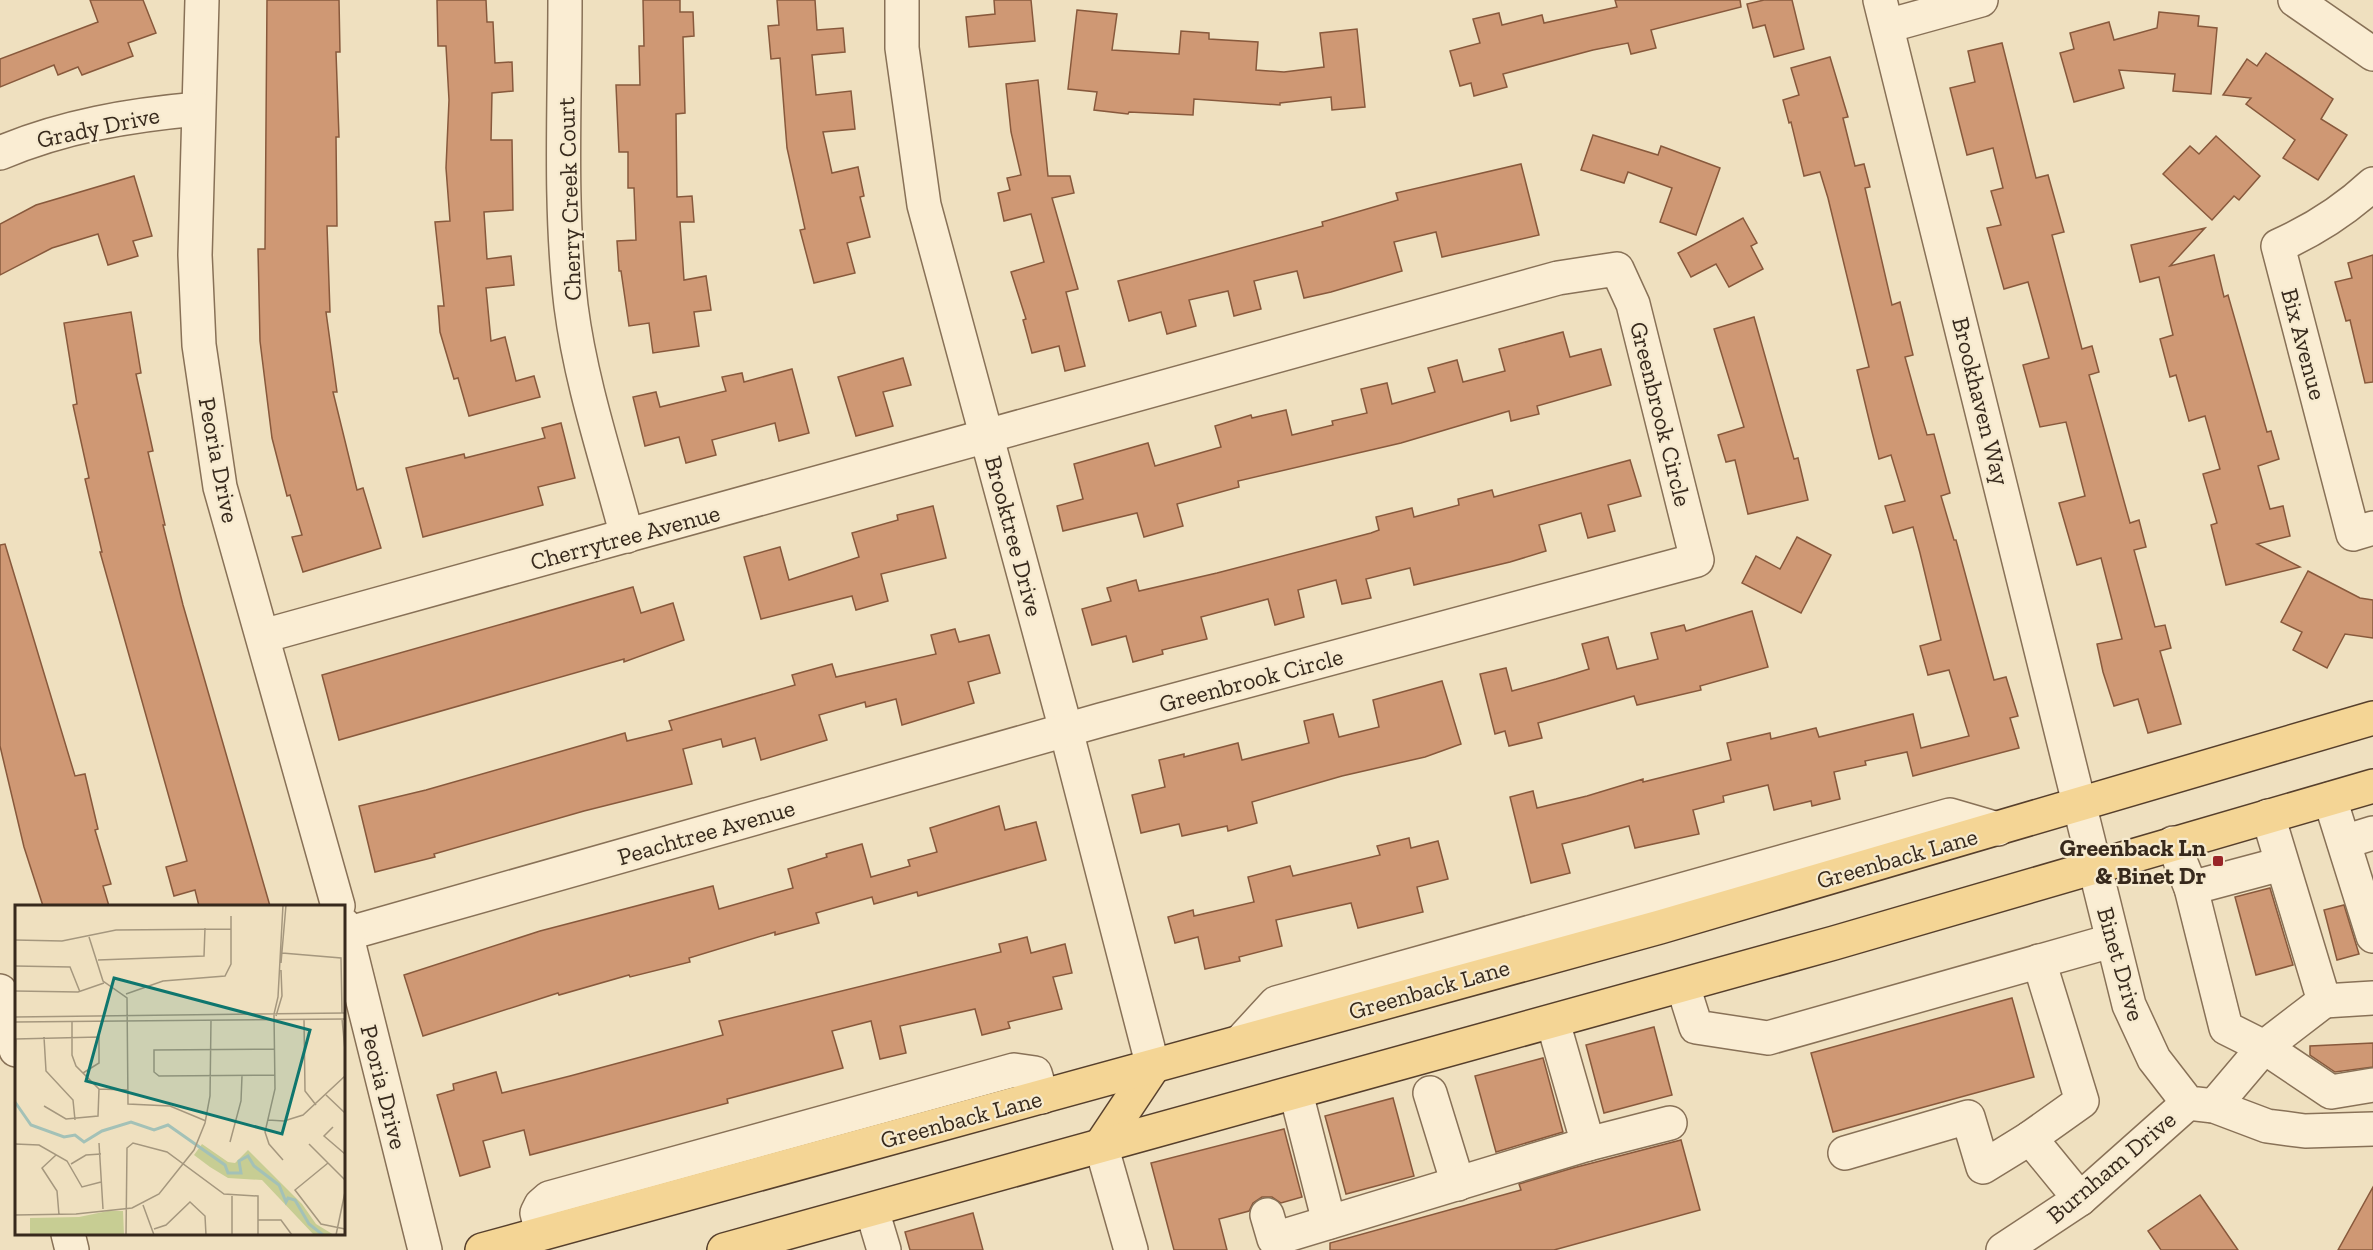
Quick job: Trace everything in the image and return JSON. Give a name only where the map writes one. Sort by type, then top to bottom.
[{"type":"main road","name":"Greenback Lane","points":[[482,1250],[1660,927],[2373,718]]},
{"type":"main road","points":[[724,1250],[1996,898],[2094,866],[2373,786]]},
{"type":"main road","points":[[1101,1145],[1153,1067]]},
{"type":"street","name":"Peoria Drive","points":[[202,0],[195,255],[201,357],[220,487],[338,905]]},
{"type":"street","name":"Cherry Creek Court","points":[[565,0],[566,247],[572,307],[580,363],[627,536]]},
{"type":"street","name":"Brooktree Drive","points":[[902,0],[902,48],[924,205],[1066,730],[1153,1067]]},
{"type":"street","points":[[1884,13],[1981,0]]},
{"type":"street","points":[[2295,0],[2373,54]]},
{"type":"street","name":"Brookhaven Way","points":[[1884,13],[2079,803]]},
{"type":"street","name":"Grady Drive","points":[[0,153],[80,125],[139,114],[198,109]]},
{"type":"street","name":"Bix Avenue","points":[[2373,183],[2347,208],[2311,231],[2278,246],[2353,534],[2373,528]]},
{"type":"street","name":"Greenbrook Circle","points":[[988,437],[1558,278],[1617,269],[1634,304],[1697,560],[1066,730]]},
{"type":"street","name":"Cherrytree Avenue","points":[[263,636],[988,437]]},
{"type":"street","name":"Peachtree Avenue","points":[[345,921],[1066,730]]},
{"type":"street","points":[[2330,799],[2358,838],[2373,936]]},
{"type":"street","name":"Binet Drive","points":[[2079,803],[2111,941],[2129,1005],[2154,1059],[2201,1104]]},
{"type":"street","points":[[2268,816],[2324,1001],[2373,998]]},
{"type":"street","points":[[2173,843],[2191,888],[2226,1028],[2264,1047],[2331,1092],[2373,1085]]},
{"type":"street","points":[[2191,888],[2281,864]]},
{"type":"street","name":"Peoria Drive","points":[[345,930],[424,1250]]},
{"type":"street","points":[[1683,986],[1696,1027],[1768,1038],[2111,941]]},
{"type":"street","points":[[1845,1153],[1968,1117],[1983,1167],[2030,1138],[2082,1101],[2039,961]]},
{"type":"street","points":[[0,991],[15,1046]]},
{"type":"street","name":"Burnham Drive","points":[[2003,1250],[2080,1199],[2201,1104],[2264,1047],[2324,1001]]},
{"type":"street","points":[[1553,1022],[1588,1144]]},
{"type":"street","points":[[1296,1093],[1329,1222]]},
{"type":"street","points":[[1430,1094],[1458,1184]]},
{"type":"street","points":[[2201,1104],[2267,1126],[2305,1131],[2373,1129]]},
{"type":"street","points":[[1267,1215],[1274,1239],[1588,1144],[1670,1123]]},
{"type":"street","points":[[2030,1138],[2080,1199]]},
{"type":"street","points":[[1101,1145],[1131,1250]]},
{"type":"street","points":[[872,1210],[884,1250]]},
{"type":"street","points":[[68,1235],[72,1250]]},
{"type":"building","points":[[90,0],[143,0],[156,33],[128,43],[133,56],[82,75],[78,67],[58,75],[54,65],[0,87],[0,59],[98,22]]},
{"type":"building","points":[[267,0],[339,0],[340,52],[336,52],[339,137],[336,137],[337,226],[327,226],[330,312],[326,312],[337,392],[333,392],[357,490],[363,488],[381,548],[303,572],[292,537],[302,535],[290,495],[287,496],[272,438],[260,341],[258,249],[265,249]]},
{"type":"building","points":[[437,0],[486,0],[487,22],[493,22],[495,63],[512,62],[513,91],[492,93],[491,140],[512,140],[513,210],[484,212],[487,259],[511,256],[514,285],[486,288],[491,341],[505,337],[516,381],[534,376],[540,397],[469,416],[458,378],[454,379],[440,332],[438,306],[444,306],[435,222],[450,221],[446,168],[449,100],[446,46],[438,46]]},
{"type":"building","points":[[643,0],[680,0],[680,12],[693,12],[694,36],[683,37],[685,113],[676,114],[677,197],[692,196],[694,222],[680,222],[684,280],[706,276],[711,310],[694,312],[699,346],[653,353],[649,323],[629,326],[621,271],[619,271],[617,241],[636,240],[634,188],[628,188],[628,152],[619,152],[616,85],[640,85],[639,46],[644,46]]},
{"type":"building","points":[[777,0],[815,0],[817,30],[843,28],[845,52],[812,55],[816,95],[851,91],[855,129],[823,132],[832,173],[858,167],[864,196],[860,197],[870,237],[847,243],[855,273],[814,283],[800,230],[805,229],[787,148],[780,58],[771,59],[768,26],[779,25]]},
{"type":"building","points":[[994,0],[1031,0],[1035,41],[969,47],[966,17],[995,14]]},
{"type":"building","points":[[1615,0],[1740,0],[1741,7],[1651,30],[1656,48],[1631,54],[1628,43],[1593,50],[1503,74],[1507,87],[1474,96],[1471,83],[1460,86],[1450,51],[1480,43],[1473,19],[1499,13],[1502,25],[1542,15],[1544,23],[1617,7]]},
{"type":"building","points":[[1764,0],[1792,0],[1804,49],[1774,57],[1765,25],[1753,28],[1747,4]]},
{"type":"building","points":[[1077,10],[1117,14],[1112,50],[1179,54],[1181,31],[1209,33],[1209,39],[1258,42],[1256,70],[1284,72],[1324,67],[1320,33],[1357,29],[1365,107],[1332,110],[1331,97],[1280,103],[1280,105],[1194,99],[1193,115],[1129,112],[1128,114],[1094,110],[1097,92],[1068,89]]},
{"type":"building","points":[[2159,12],[2199,16],[2198,26],[2217,28],[2211,94],[2173,91],[2175,74],[2119,70],[2124,88],[2074,102],[2060,53],[2074,49],[2070,33],[2109,22],[2114,40],[2157,28]]},
{"type":"building","points":[[2002,43],[2036,178],[2048,175],[2064,232],[2052,235],[2082,349],[2092,346],[2099,372],[2089,375],[2130,523],[2139,520],[2146,547],[2134,550],[2155,627],[2165,625],[2171,648],[2160,651],[2181,724],[2148,733],[2138,699],[2114,706],[2103,672],[2097,644],[2122,639],[2101,558],[2077,565],[2059,503],[2085,496],[2066,422],[2040,427],[2023,365],[2049,358],[2028,282],[2004,289],[1987,228],[2001,225],[1991,191],[2003,188],[1993,148],[1967,155],[1950,88],[1975,82],[1968,51]]},
{"type":"building","points":[[2266,53],[2333,99],[2321,119],[2347,135],[2318,180],[2283,158],[2295,140],[2246,104],[2251,98],[2223,95],[2247,59],[2257,66]]},
{"type":"building","points":[[1830,57],[1848,117],[1843,118],[1855,166],[1864,164],[1870,187],[1865,188],[1892,305],[1900,302],[1913,355],[1905,357],[1927,435],[1934,434],[1950,493],[1941,496],[1954,540],[1956,540],[1994,680],[2006,677],[2018,716],[2010,718],[2019,748],[1913,776],[1907,752],[1865,761],[1866,765],[1834,772],[1840,799],[1812,806],[1811,801],[1774,810],[1768,785],[1723,796],[1724,802],[1693,810],[1699,834],[1635,848],[1629,826],[1562,844],[1570,873],[1531,883],[1510,797],[1533,791],[1537,808],[1587,796],[1643,779],[1643,782],[1731,760],[1727,743],[1770,733],[1771,739],[1816,728],[1819,737],[1913,714],[1921,748],[1969,736],[1949,670],[1928,675],[1920,646],[1941,640],[1920,553],[1913,527],[1893,533],[1885,506],[1905,501],[1891,455],[1879,459],[1872,432],[1857,370],[1869,367],[1828,198],[1820,172],[1804,176],[1791,122],[1789,123],[1783,100],[1799,95],[1791,68]]},
{"type":"building","points":[[1038,80],[1048,176],[1070,176],[1074,193],[1052,198],[1078,289],[1066,292],[1085,366],[1065,371],[1059,346],[1032,353],[1023,320],[1026,319],[1011,272],[1044,262],[1031,214],[1004,221],[998,193],[1010,190],[1007,178],[1021,175],[1011,132],[1006,84]]},
{"type":"building","points":[[1593,135],[1658,155],[1661,146],[1720,168],[1696,235],[1660,222],[1672,188],[1628,172],[1624,183],[1581,170]]},
{"type":"building","points":[[2216,136],[2260,176],[2239,200],[2234,196],[2212,220],[2163,174],[2190,146],[2199,154]]},
{"type":"building","points":[[1521,164],[1539,235],[1442,257],[1436,232],[1394,242],[1402,271],[1331,292],[1304,298],[1297,271],[1254,281],[1261,309],[1234,316],[1228,291],[1189,300],[1196,326],[1167,334],[1161,312],[1129,321],[1118,281],[1323,226],[1322,222],[1398,200],[1396,193]]},
{"type":"building","points":[[134,176],[152,236],[133,241],[138,256],[108,265],[98,234],[52,248],[0,275],[0,224],[36,205]]},
{"type":"building","points":[[1743,218],[1757,243],[1751,246],[1763,269],[1729,287],[1716,264],[1691,277],[1678,253]]},
{"type":"building","points":[[2205,228],[2170,266],[2214,255],[2224,297],[2228,295],[2267,432],[2271,431],[2279,459],[2258,466],[2270,509],[2283,506],[2290,536],[2257,544],[2300,567],[2226,585],[2211,525],[2217,523],[2203,474],[2220,469],[2205,416],[2189,421],[2176,375],[2170,377],[2160,339],[2173,335],[2159,277],[2140,282],[2131,245]]},
{"type":"building","points":[[2373,255],[2373,382],[2365,383],[2350,320],[2346,321],[2335,282],[2352,278],[2348,263]]},
{"type":"building","points":[[131,312],[141,373],[136,374],[153,451],[148,452],[165,525],[163,525],[183,605],[270,905],[199,905],[195,890],[174,896],[166,867],[187,861],[100,552],[102,552],[85,479],[89,478],[73,405],[77,404],[64,323]]},
{"type":"building","points":[[1754,317],[1794,459],[1798,458],[1808,500],[1748,514],[1735,460],[1726,462],[1718,435],[1744,427],[1714,329]]},
{"type":"building","points":[[1563,332],[1570,357],[1601,349],[1611,385],[1537,406],[1539,414],[1511,421],[1509,411],[1401,443],[1238,481],[1239,487],[1177,504],[1183,526],[1144,537],[1137,513],[1063,531],[1057,506],[1083,499],[1074,464],[1148,443],[1155,466],[1221,447],[1215,426],[1251,415],[1252,418],[1286,410],[1292,435],[1333,425],[1332,421],[1367,413],[1361,389],[1387,383],[1392,404],[1435,392],[1428,368],[1457,360],[1463,382],[1505,371],[1499,349]]},
{"type":"building","points":[[903,358],[911,385],[883,392],[893,426],[856,436],[838,377]]},
{"type":"building","points":[[792,369],[809,433],[779,441],[775,423],[712,440],[716,455],[686,463],[679,437],[645,446],[633,397],[656,392],[660,407],[726,391],[722,377],[742,373],[744,382]]},
{"type":"building","points":[[561,423],[575,478],[538,487],[543,505],[423,537],[406,468],[464,454],[465,458],[545,438],[542,428]]},
{"type":"building","points":[[1630,460],[1641,496],[1608,505],[1615,531],[1588,538],[1581,513],[1539,525],[1546,551],[1414,585],[1410,568],[1366,579],[1371,598],[1342,604],[1336,580],[1298,590],[1304,617],[1275,625],[1268,599],[1201,617],[1207,639],[1162,650],[1163,654],[1133,662],[1126,636],[1092,645],[1082,609],[1111,601],[1107,588],[1136,580],[1139,591],[1217,573],[1371,533],[1379,530],[1376,517],[1412,508],[1414,517],[1459,505],[1458,499],[1492,490],[1494,497]]},
{"type":"building","points":[[933,506],[946,558],[881,574],[888,601],[856,610],[852,596],[761,619],[744,557],[780,547],[789,580],[859,557],[852,533],[898,520],[897,515]]},
{"type":"building","points":[[1797,537],[1831,555],[1801,613],[1742,583],[1756,556],[1780,569]]},
{"type":"building","points":[[5,544],[75,776],[85,774],[98,829],[95,830],[111,884],[103,886],[109,905],[43,905],[24,847],[0,746],[0,545]]},
{"type":"building","points":[[2308,571],[2360,598],[2373,600],[2373,638],[2345,634],[2327,668],[2293,650],[2302,632],[2281,622]]},
{"type":"building","points":[[633,587],[641,613],[673,603],[684,640],[624,662],[624,659],[339,740],[322,675]]},
{"type":"building","points":[[1752,611],[1768,667],[1700,686],[1701,690],[1637,705],[1634,696],[1538,723],[1542,738],[1509,746],[1505,731],[1495,734],[1480,674],[1506,668],[1512,691],[1556,679],[1589,669],[1582,644],[1608,637],[1617,669],[1658,659],[1651,633],[1684,625],[1686,631]]},
{"type":"building","points":[[955,629],[959,642],[989,635],[1000,673],[968,682],[974,703],[902,725],[896,699],[866,707],[865,702],[819,715],[827,740],[761,760],[755,738],[723,747],[721,739],[683,749],[692,784],[584,811],[434,854],[435,857],[375,872],[359,806],[426,790],[625,733],[627,741],[672,730],[669,721],[795,685],[792,675],[832,664],[836,677],[936,654],[931,635]]},
{"type":"building","points":[[1442,681],[1461,744],[1425,757],[1342,776],[1252,802],[1257,823],[1228,831],[1227,826],[1182,836],[1179,824],[1141,833],[1132,795],[1165,787],[1159,760],[1184,754],[1184,757],[1238,743],[1242,760],[1309,743],[1304,721],[1333,714],[1339,737],[1379,727],[1373,700]]},
{"type":"building","points":[[999,806],[1005,830],[1036,822],[1046,860],[918,896],[917,892],[874,904],[872,897],[816,913],[819,923],[775,935],[775,932],[689,958],[690,962],[630,977],[629,975],[559,995],[558,993],[423,1036],[404,975],[540,931],[713,886],[719,909],[793,888],[788,869],[827,857],[826,854],[862,844],[871,877],[910,866],[908,860],[937,852],[930,828]]},
{"type":"building","points":[[1409,838],[1411,848],[1438,841],[1448,879],[1417,887],[1423,912],[1358,928],[1351,903],[1276,920],[1282,946],[1239,957],[1240,961],[1205,969],[1198,937],[1175,943],[1168,917],[1193,910],[1194,916],[1254,902],[1248,877],[1290,866],[1293,876],[1380,855],[1377,846]]},
{"type":"building","points":[[2270,888],[2293,965],[2256,975],[2235,897]]},
{"type":"building","points":[[2344,905],[2359,954],[2337,960],[2324,910]]},
{"type":"building","points":[[1027,937],[1031,953],[1065,944],[1072,973],[1053,977],[1062,1009],[1008,1022],[1010,1028],[982,1035],[975,1009],[900,1026],[906,1053],[880,1059],[871,1021],[832,1031],[843,1068],[727,1099],[728,1103],[530,1155],[524,1130],[483,1141],[490,1167],[460,1176],[437,1095],[454,1090],[453,1084],[496,1072],[502,1093],[570,1076],[723,1035],[719,1021],[1001,952],[999,944]]},
{"type":"building","points":[[2012,998],[2034,1077],[1833,1132],[1811,1053]]},
{"type":"building","points":[[1654,1027],[1672,1095],[1604,1113],[1586,1045]]},
{"type":"building","points":[[2373,1043],[2373,1067],[2335,1072],[2310,1055],[2310,1046]]},
{"type":"building","points":[[1543,1058],[1563,1132],[1496,1152],[1475,1076]]},
{"type":"building","points":[[1393,1098],[1414,1176],[1346,1194],[1325,1116]]},
{"type":"building","points":[[1284,1129],[1302,1197],[1281,1203],[1272,1197],[1262,1197],[1253,1203],[1249,1211],[1219,1219],[1227,1250],[1174,1250],[1151,1163]]},
{"type":"building","points":[[1681,1140],[1700,1210],[1554,1250],[1330,1250],[1330,1243],[1521,1190],[1519,1184],[1573,1168]]},
{"type":"building","points":[[2373,1187],[2373,1250],[2338,1250]]},
{"type":"building","points":[[2200,1195],[2238,1250],[2161,1250],[2148,1231]]},
{"type":"building","points":[[973,1213],[983,1250],[910,1250],[905,1232]]},
{"type":"place","name":"Greenback Ln & Binet Dr","points":[[2218,861]]}]
